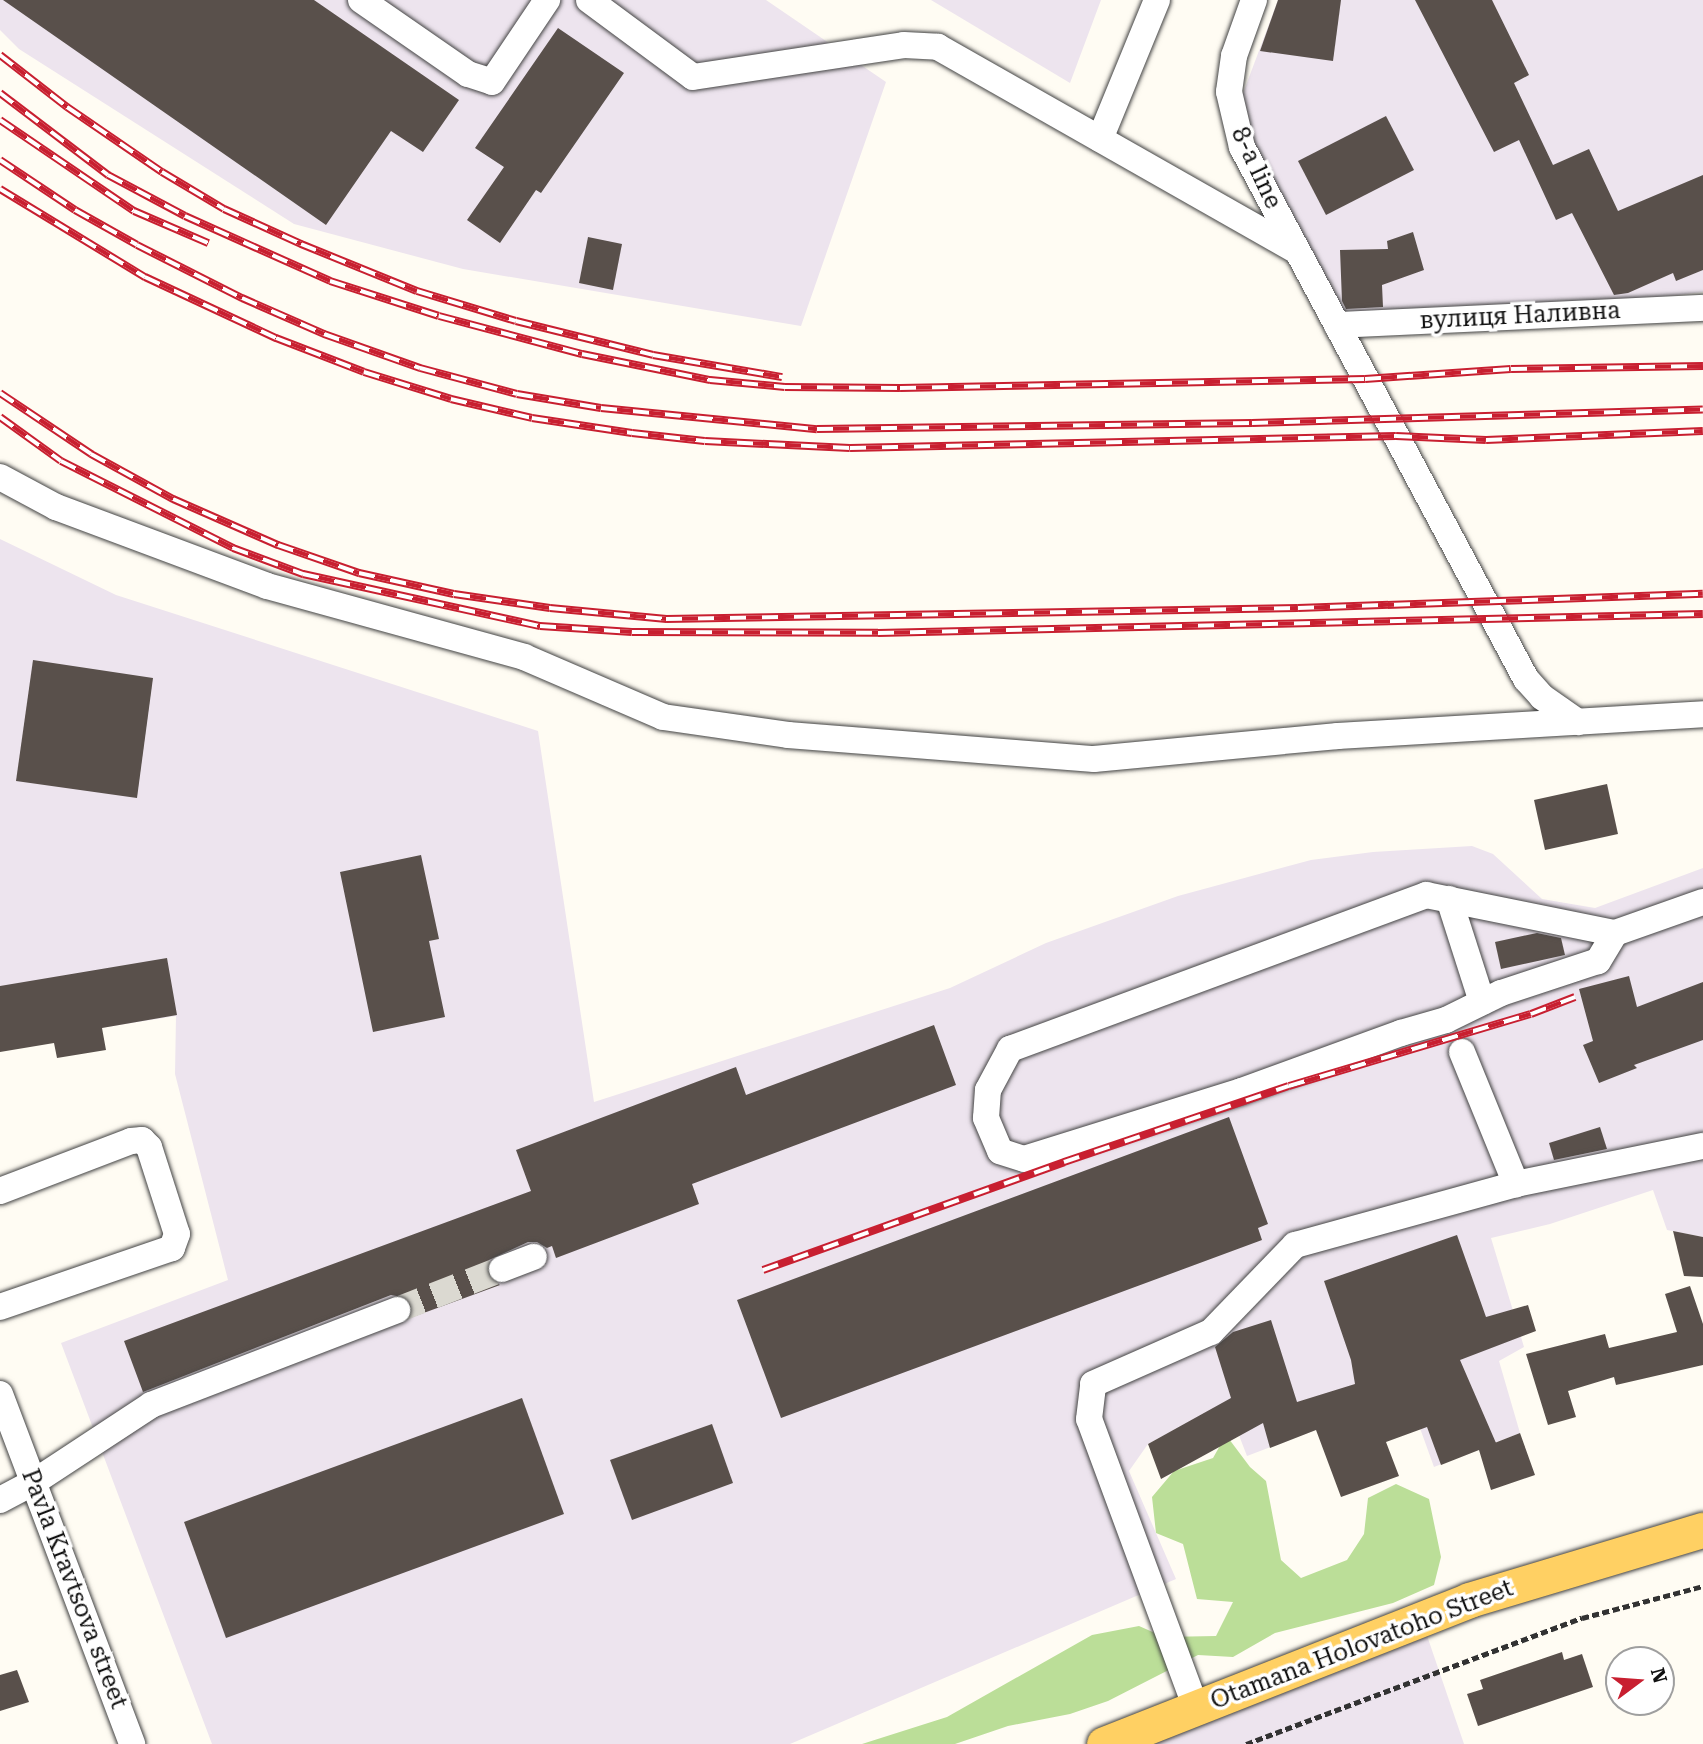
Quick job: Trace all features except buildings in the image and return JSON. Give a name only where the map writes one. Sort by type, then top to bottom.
[{"type":"main road","name":"Otamana Holovatoho Street","points":[[1104,1744],[1469,1600],[1703,1530]]},
{"type":"street","points":[[361,0],[468,74],[492,82],[547,0]]},
{"type":"street","points":[[589,0],[693,76],[904,45],[938,47],[1296,250]]},
{"type":"street","points":[[1100,139],[1157,0]]},
{"type":"street","name":"8-a line","points":[[1254,0],[1234,56],[1229,92],[1231,112],[1242,147],[1526,679],[1551,704],[1578,722]]},
{"type":"street","name":"вулиця Наливна","points":[[1337,325],[1703,308]]},
{"type":"street","points":[[0,477],[56,507],[267,586],[524,657],[663,717],[788,735],[1094,759],[1338,736],[1703,714]]},
{"type":"street","points":[[1615,933],[1598,961],[1501,993],[1446,1020],[1401,1033],[1242,1091],[1024,1159],[1000,1152],[986,1118],[988,1090],[1010,1049],[1426,895],[1615,933],[1703,902]]},
{"type":"street","points":[[1449,899],[1482,1002]]},
{"type":"street","points":[[1462,1052],[1516,1184]]},
{"type":"street","points":[[0,1191],[131,1140],[142,1140],[149,1147],[177,1234],[172,1248],[0,1307]]},
{"type":"street","points":[[1196,1708],[1089,1419],[1093,1384],[1211,1332],[1295,1245],[1516,1184],[1703,1146]]},
{"type":"street","points":[[502,1269],[534,1256]]},
{"type":"street","points":[[0,1500],[34,1482],[151,1405],[397,1310]]},
{"type":"street","name":"Pavla Kravtsova street","points":[[0,1394],[132,1744]]},
{"type":"path","points":[[1246,1744],[1583,1618],[1703,1586]]},
{"type":"shaded area","points":[[0,0],[766,0],[886,82],[801,326],[463,269],[294,224],[19,49],[0,30]]},
{"type":"shaded area","points":[[931,0],[1101,0],[1070,83]]},
{"type":"shaded area","points":[[1278,0],[1703,0],[1703,292],[1611,303],[1344,317],[1236,112]]},
{"type":"shaded area","points":[[0,539],[116,595],[538,731],[594,1102],[950,988],[1046,943],[1178,896],[1311,860],[1373,852],[1472,846],[1493,854],[1542,899],[1595,908],[1703,868],[1703,1237],[1667,1230],[1653,1190],[1550,1224],[1491,1238],[1524,1347],[1499,1361],[1520,1433],[1434,1467],[1408,1395],[1247,1456],[1226,1402],[1148,1444],[1129,1471],[1176,1579],[790,1744],[212,1744],[61,1343],[228,1280],[175,1074],[176,1016],[0,1044]]},
{"type":"shaded area","points":[[1422,1621],[1464,1744],[1132,1744]]},
{"type":"green space","points":[[1226,1435],[1250,1467],[1266,1481],[1281,1560],[1301,1578],[1347,1560],[1364,1534],[1368,1498],[1396,1484],[1429,1499],[1441,1557],[1434,1585],[1393,1603],[1275,1633],[1233,1657],[1198,1655],[1108,1701],[1070,1714],[1008,1726],[955,1744],[862,1744],[947,1717],[1092,1635],[1139,1626],[1164,1637],[1216,1636],[1233,1602],[1197,1599],[1183,1544],[1156,1533],[1152,1497],[1174,1471],[1213,1458]]},
{"type":"tunnel","points":[[397,1310],[502,1269]]},
{"type":"railway","points":[[0,55],[67,107],[162,172],[224,209],[301,244],[417,291],[516,321],[653,355],[782,377]]},
{"type":"railway","points":[[0,93],[108,175],[185,216],[330,281],[439,316],[582,354],[710,380],[785,387],[900,388],[1365,379],[1511,369],[1703,366]]},
{"type":"railway","points":[[0,120],[134,211],[208,243]]},
{"type":"railway","points":[[0,160],[75,210],[137,245],[242,298],[324,334],[420,368],[517,394],[601,408],[817,429],[1252,423],[1703,410]]},
{"type":"railway","points":[[0,189],[145,277],[276,338],[364,372],[451,399],[532,418],[632,433],[705,441],[850,448],[1396,436],[1486,440],[1703,431]]},
{"type":"railway","points":[[0,393],[91,454],[173,499],[278,545],[359,573],[454,594],[550,608],[666,619],[1298,608],[1703,594]]},
{"type":"railway","points":[[0,417],[61,461],[233,548],[303,574],[540,626],[632,632],[878,633],[1703,614]]},
{"type":"railway","points":[[763,1270],[1064,1162],[1289,1086],[1531,1014],[1575,997]]}]
